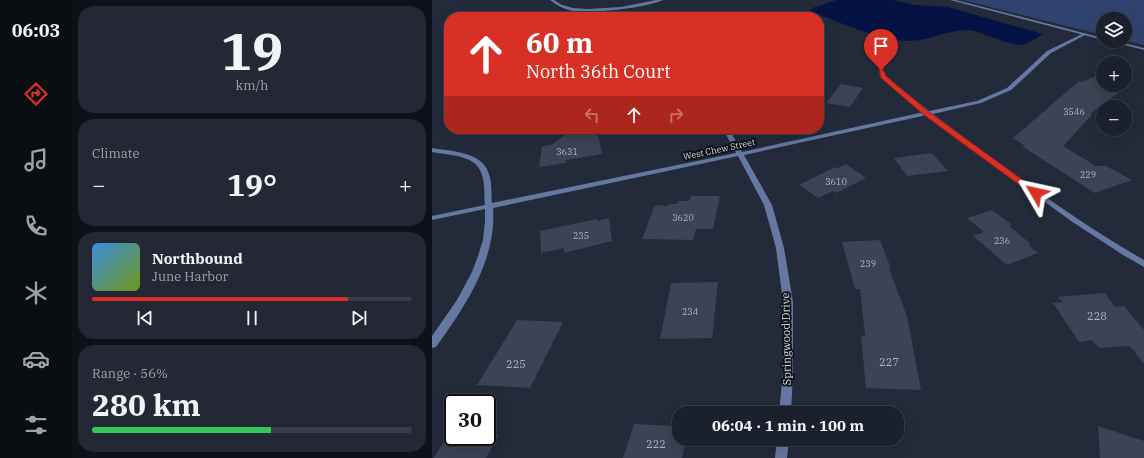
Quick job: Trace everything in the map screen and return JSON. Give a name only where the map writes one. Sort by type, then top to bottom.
[{"type":"street","points":[[552,0],[556,4],[565,7],[591,10],[632,7],[661,0]]},
{"type":"street","points":[[952,0],[1096,37]]},
{"type":"street","name":"West Chew Street","points":[[432,218],[740,154],[979,102],[1008,88],[1049,52],[1085,34]]},
{"type":"street","points":[[1132,46],[1144,49]]},
{"type":"street","points":[[883,60],[881,70],[883,77],[926,113],[1072,220],[1110,245],[1144,264]]},
{"type":"street","name":"Springwood Drive","points":[[729,134],[768,205],[780,248],[788,302],[788,372],[786,406]]},
{"type":"street","points":[[432,150],[478,161],[485,171],[488,185],[489,206],[489,225],[481,259],[466,292],[447,324],[432,344]]},
{"type":"street","points":[[781,458],[782,446]]},
{"type":"shaded area","points":[[836,0],[893,0],[915,5],[948,7],[1043,34],[1032,41],[1020,45],[969,30],[954,31],[924,39],[909,41],[897,40],[859,30],[824,16],[824,12],[810,11],[813,8]]},
{"type":"shaded area","points":[[963,0],[1144,0],[1144,45],[1132,42],[1132,12],[1096,12],[1096,33]]},
{"type":"building","points":[[1096,76],[1096,92],[1119,92],[1109,100],[1096,100],[1096,110],[1090,114],[1092,115],[1063,146],[1096,166],[1106,166],[1132,180],[1095,193],[1023,147],[1025,146],[1013,138],[1079,81],[1082,82]]},
{"type":"building","points":[[841,84],[863,88],[850,107],[826,103]]},
{"type":"building","points":[[598,134],[602,154],[566,160],[566,163],[539,167],[542,146],[551,145],[565,135]]},
{"type":"building","points":[[932,153],[948,171],[907,176],[894,158]]},
{"type":"building","points":[[846,164],[866,178],[836,193],[833,191],[818,198],[799,185],[835,167],[836,169]]},
{"type":"building","points":[[691,196],[720,196],[713,229],[696,229],[693,240],[642,239],[655,205],[668,206],[669,204],[677,204],[678,201],[689,201]]},
{"type":"building","points":[[992,210],[1012,225],[1009,226],[1031,244],[1028,245],[1038,253],[1007,265],[973,236],[984,232],[967,218]]},
{"type":"building","points":[[609,218],[612,241],[564,253],[564,248],[541,253],[540,231],[597,219],[597,221]]},
{"type":"building","points":[[880,240],[891,269],[889,269],[907,316],[921,390],[866,388],[861,336],[865,336],[860,289],[855,289],[842,242]]},
{"type":"building","points":[[718,282],[712,338],[660,339],[671,283]]},
{"type":"building","points":[[1105,293],[1115,307],[1124,306],[1144,330],[1144,364],[1130,346],[1099,348],[1092,340],[1079,342],[1053,303],[1063,302],[1058,297]]},
{"type":"building","points":[[517,320],[563,322],[530,388],[477,385]]},
{"type":"building","points":[[634,424],[672,426],[672,446],[685,446],[682,458],[623,458]]},
{"type":"building","points":[[1098,426],[1144,441],[1144,458],[1100,458]]},
{"type":"building","points":[[444,441],[444,446],[492,446],[486,458],[434,458]]},
{"type":"route","points":[[881,70],[883,77],[926,113],[1036,193]]}]
